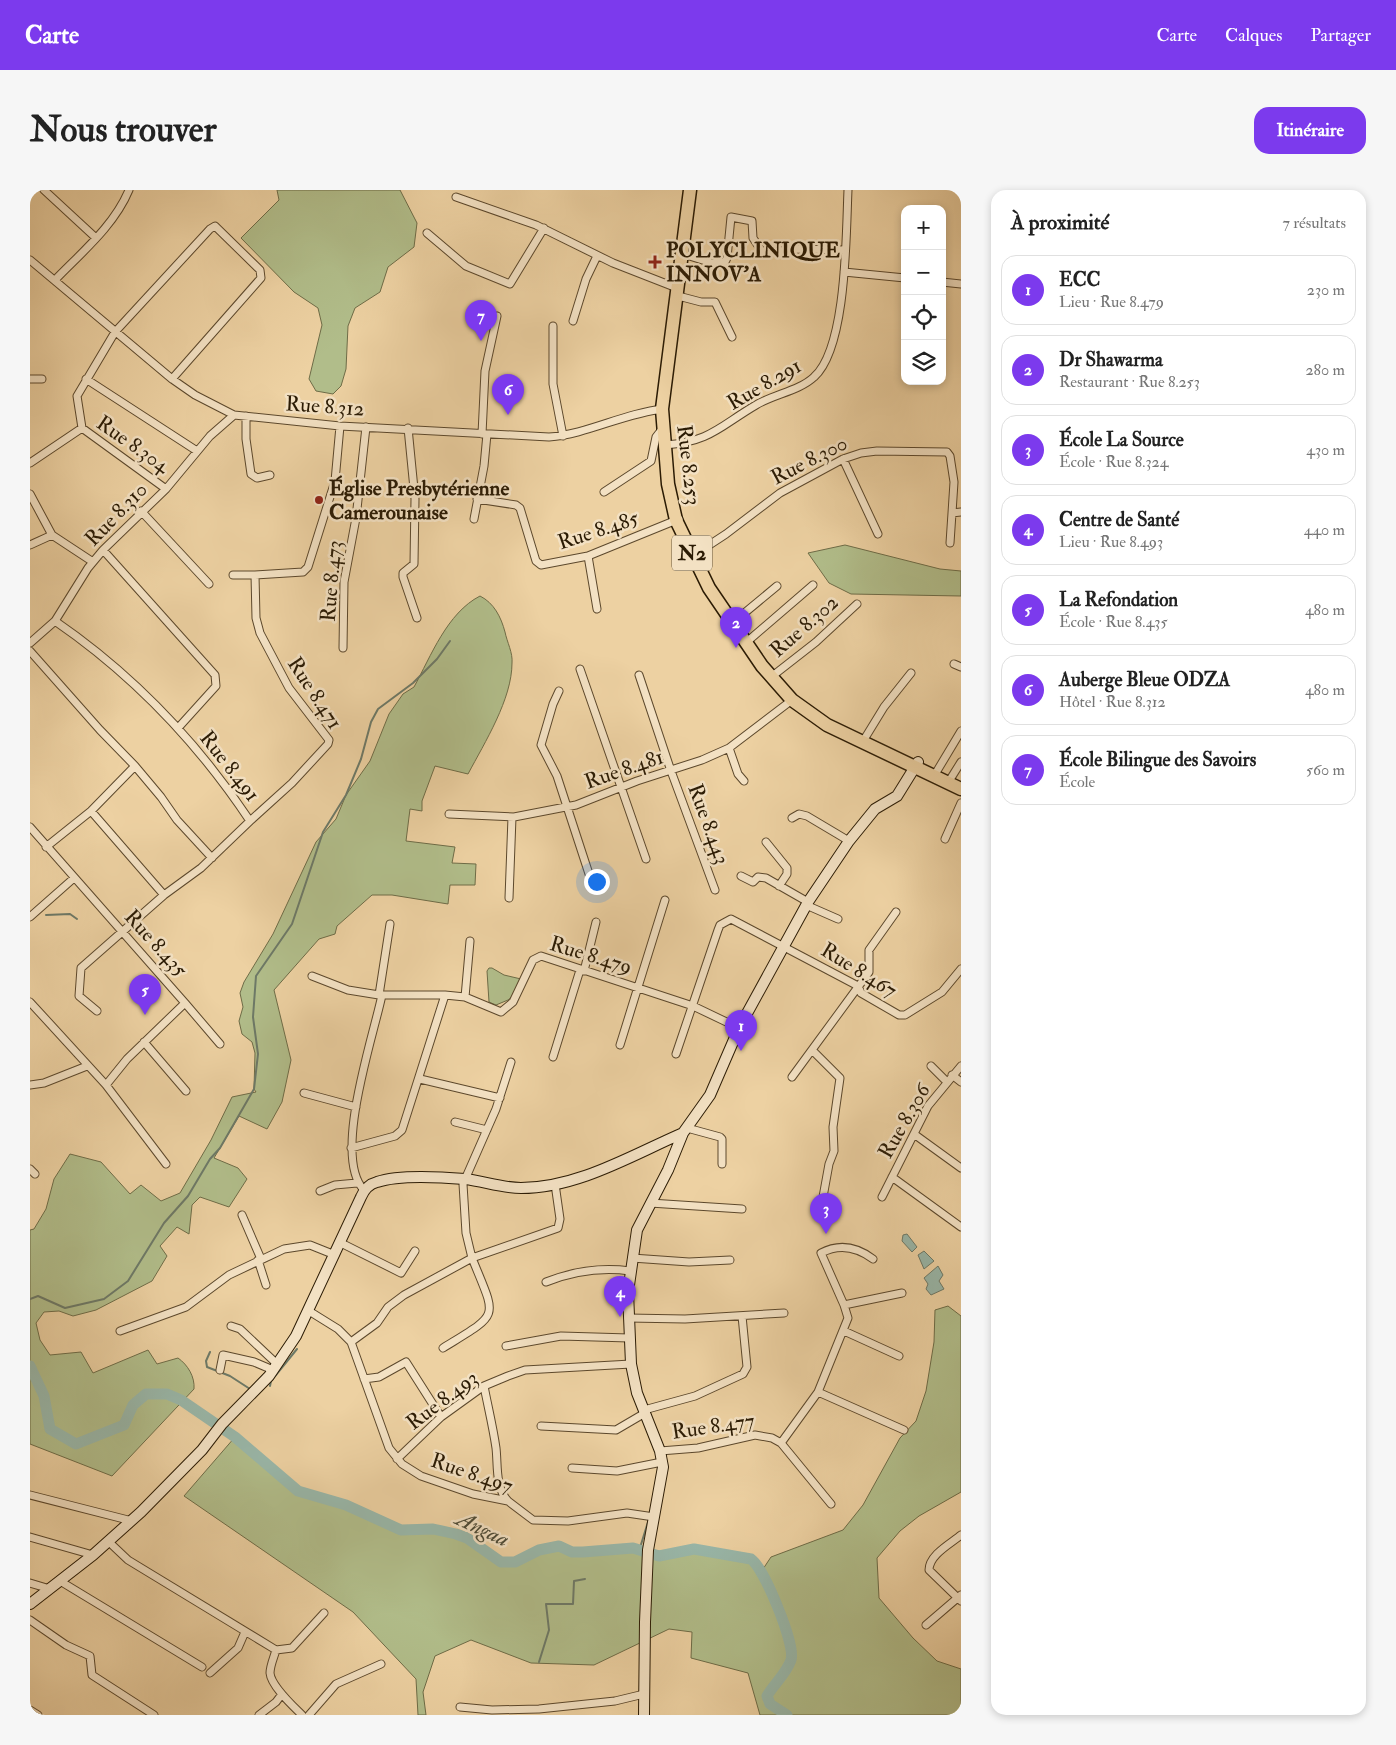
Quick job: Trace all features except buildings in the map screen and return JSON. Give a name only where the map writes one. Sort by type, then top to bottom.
[{"type":"highway","name":"Rue 8.253","points":[[690,190],[680,292],[663,428],[679,519],[709,588],[762,666],[792,700],[827,725],[916,765],[937,771],[956,781]]},
{"type":"highway","name":"Rue 8.253","points":[[684,255],[695,190]]},
{"type":"highway","name":"Rue 8.253","points":[[664,409],[666,445]]},
{"type":"highway","name":"Rue 8.253","points":[[695,554],[716,591],[749,640],[775,674],[813,709],[961,789]]},
{"type":"street","points":[[44,190],[96,238]]},
{"type":"street","points":[[54,280],[96,238],[119,210],[129,190]]},
{"type":"street","name":"Rue 8.291","points":[[666,445],[693,442],[708,436],[755,405],[814,377],[821,370],[830,352],[844,272],[848,190]]},
{"type":"street","points":[[456,197],[501,211],[544,228],[597,256],[701,302],[715,302],[732,337]]},
{"type":"street","points":[[684,255],[712,262],[725,262],[731,218],[752,221],[753,238],[763,253],[797,249],[845,250]]},
{"type":"street","points":[[82,428],[77,396],[115,332],[210,229],[217,227],[260,270],[261,278],[172,379]]},
{"type":"street","points":[[427,234],[466,266],[510,284],[544,228]]},
{"type":"street","points":[[573,320],[586,279],[597,256]]},
{"type":"street","name":"Rue 8.312","points":[[30,260],[172,379],[195,395],[234,415],[340,426],[408,428],[532,437],[563,436],[626,416],[664,409]]},
{"type":"street","points":[[844,272],[901,278]]},
{"type":"street","points":[[946,282],[961,284]]},
{"type":"street","points":[[474,519],[484,466],[485,371],[497,316]]},
{"type":"street","points":[[553,326],[553,384],[563,436]]},
{"type":"street","points":[[30,379],[42,379]]},
{"type":"street","points":[[86,379],[197,451]]},
{"type":"street","name":"Rue 8.310","points":[[30,643],[55,621],[93,562],[166,489],[197,451],[234,415]]},
{"type":"street","points":[[246,416],[246,438],[251,474],[258,478],[270,475]]},
{"type":"street","points":[[233,575],[303,572],[308,568],[335,481],[340,426]]},
{"type":"street","name":"Rue 8.473","points":[[343,648],[344,582],[356,518],[366,427]]},
{"type":"street","name":"Rue 8.304","points":[[30,463],[82,428],[166,489]]},
{"type":"street","points":[[408,428],[415,499],[414,564],[404,573],[403,577],[417,618]]},
{"type":"street","points":[[604,492],[628,474],[648,464],[652,456],[656,437],[663,428]]},
{"type":"street","name":"Rue 8.300","points":[[695,554],[780,493],[843,459],[861,453],[876,451],[940,451],[947,452],[952,466]]},
{"type":"street","points":[[843,459],[878,534]]},
{"type":"street","points":[[950,543],[952,466],[961,466]]},
{"type":"street","points":[[30,494],[52,535],[93,562]]},
{"type":"street","name":"Rue 8.485","points":[[477,499],[516,505],[520,508],[538,564],[541,566],[588,556],[679,519]]},
{"type":"street","points":[[141,512],[209,584]]},
{"type":"street","points":[[952,513],[961,512]]},
{"type":"street","points":[[30,545],[52,535]]},
{"type":"street","points":[[104,550],[215,675],[216,686],[178,728]]},
{"type":"street","points":[[588,556],[597,609]]},
{"type":"street","name":"Rue 8.471","points":[[250,821],[292,783],[328,744],[329,740],[289,688],[260,633],[256,618],[255,575]]},
{"type":"street","points":[[749,640],[813,585]]},
{"type":"street","points":[[736,620],[777,586]]},
{"type":"street","name":"Rue 8.302","points":[[775,674],[816,642],[857,604]]},
{"type":"street","name":"Rue 8.491","points":[[55,621],[110,661],[178,728],[228,788],[250,821],[212,858],[164,895],[81,968],[79,996],[98,1011]]},
{"type":"street","points":[[30,651],[100,730],[135,766],[177,820],[212,858]]},
{"type":"street","points":[[580,669],[620,789],[646,859]]},
{"type":"street","points":[[864,738],[884,707],[912,673]]},
{"type":"street","name":"Rue 8.443","points":[[639,675],[671,772],[715,890]]},
{"type":"street","points":[[559,692],[541,742],[567,807],[590,877]]},
{"type":"street","name":"Rue 8.481","points":[[449,814],[512,818],[567,807],[620,789],[637,781],[671,772],[729,748],[792,700]]},
{"type":"street","points":[[937,771],[961,731]]},
{"type":"street","points":[[729,748],[738,774],[744,781]]},
{"type":"street","points":[[956,781],[961,762]]},
{"type":"street","points":[[644,1715],[648,1554],[662,1480],[662,1462],[660,1451],[637,1393],[631,1364],[628,1318],[630,1271],[637,1230],[668,1170],[685,1131],[710,1095],[739,1028],[807,904],[849,841],[875,808],[897,796],[916,765]]},
{"type":"street","points":[[46,847],[91,811],[135,766]]},
{"type":"street","points":[[945,838],[961,803]]},
{"type":"street","points":[[91,811],[164,895]]},
{"type":"street","points":[[792,818],[800,814],[807,816],[849,841]]},
{"type":"street","points":[[509,898],[512,818]]},
{"type":"street","name":"Rue 8.435","points":[[30,827],[185,1003],[144,1042],[106,1085]]},
{"type":"street","points":[[766,842],[787,868],[787,874],[779,886]]},
{"type":"street","points":[[741,876],[753,882],[762,877],[807,904],[838,919]]},
{"type":"street","points":[[30,916],[74,878]]},
{"type":"street","points":[[620,1045],[665,900]]},
{"type":"street","points":[[792,1077],[869,972],[869,950],[896,912]]},
{"type":"street","name":"Rue 8.467","points":[[693,1006],[720,925],[731,919],[784,945],[858,986],[860,994],[899,1015],[905,1015],[942,992],[961,969]]},
{"type":"street","points":[[553,1057],[582,971],[596,922]]},
{"type":"street","points":[[30,1604],[94,1556],[132,1521],[202,1450],[214,1433],[249,1399],[275,1367],[309,1311],[341,1243],[361,1186],[351,1148],[356,1107],[381,995],[390,924]]},
{"type":"street","points":[[465,997],[470,941]]},
{"type":"street","name":"Rue 8.479","points":[[312,976],[348,990],[381,995],[445,995],[465,997],[498,1011],[504,1010],[513,1002],[536,956],[693,1006],[739,1028]]},
{"type":"street","points":[[351,1148],[400,1134],[420,1078],[445,995]]},
{"type":"street","points":[[30,1002],[106,1085],[166,1164]]},
{"type":"street","points":[[185,1003],[220,1044]]},
{"type":"street","points":[[676,1054],[693,1006]]},
{"type":"street","points":[[144,1042],[186,1091]]},
{"type":"street","points":[[812,1051],[840,1078],[833,1127],[834,1151],[829,1164],[820,1208]]},
{"type":"street","points":[[443,1348],[481,1325],[489,1316],[491,1305],[472,1258],[466,1233],[462,1192],[465,1179],[500,1098],[511,1062]]},
{"type":"street","points":[[30,1085],[44,1083],[87,1066]]},
{"type":"street","points":[[931,1066],[947,1082]]},
{"type":"street","name":"Rue 8.306","points":[[882,1197],[928,1106],[961,1066]]},
{"type":"street","points":[[952,1076],[961,1082]]},
{"type":"street","points":[[420,1078],[500,1098]]},
{"type":"street","points":[[304,1093],[356,1107]]},
{"type":"street","points":[[455,1122],[487,1130]]},
{"type":"street","points":[[320,1191],[335,1185],[361,1186],[386,1180],[431,1178],[465,1179],[521,1188],[556,1184],[590,1173],[685,1131],[720,1136],[722,1139],[722,1164]]},
{"type":"street","points":[[914,1134],[961,1168]]},
{"type":"street","points":[[892,1177],[961,1227]]},
{"type":"street","points":[[351,1342],[377,1323],[388,1307],[404,1295],[472,1258],[558,1228],[560,1220],[556,1184]]},
{"type":"street","points":[[650,1203],[742,1209]]},
{"type":"street","points":[[242,1215],[259,1259],[266,1285]]},
{"type":"street","points":[[341,1243],[401,1273],[415,1250]]},
{"type":"street","points":[[120,1331],[186,1307],[229,1275],[259,1259],[303,1245],[310,1245],[335,1255]]},
{"type":"street","points":[[781,1443],[818,1392],[848,1318],[821,1255],[822,1252],[840,1248],[858,1249],[873,1259]]},
{"type":"street","points":[[632,1258],[689,1262],[730,1260]]},
{"type":"street","points":[[546,1282],[578,1272],[607,1268],[630,1271]]},
{"type":"street","points":[[844,1305],[902,1293]]},
{"type":"street","name":"Rue 8.497","points":[[309,1311],[338,1329],[351,1342],[386,1441],[397,1459],[421,1476],[473,1494],[508,1501],[533,1520],[568,1521],[628,1514],[654,1517]]},
{"type":"street","points":[[628,1318],[742,1316],[784,1313]]},
{"type":"street","points":[[541,1426],[616,1430],[644,1411],[695,1396],[742,1374],[746,1367],[742,1316]]},
{"type":"street","points":[[231,1326],[240,1329],[275,1367]]},
{"type":"street","points":[[844,1331],[900,1356]]},
{"type":"street","points":[[506,1346],[560,1336],[629,1338]]},
{"type":"street","points":[[220,1370],[223,1356],[275,1367]]},
{"type":"street","points":[[364,1379],[379,1377],[406,1362],[440,1417]]},
{"type":"street","name":"Rue 8.493","points":[[397,1459],[440,1417],[484,1386],[525,1370],[631,1364]]},
{"type":"street","points":[[484,1386],[496,1447],[499,1478],[504,1496],[508,1501]]},
{"type":"street","points":[[818,1392],[904,1430]]},
{"type":"street","name":"Rue 8.477","points":[[660,1451],[698,1448],[755,1435],[772,1438],[781,1443],[831,1504]]},
{"type":"street","points":[[572,1468],[617,1470],[662,1462]]},
{"type":"street","points":[[30,1495],[132,1521]]},
{"type":"street","points":[[926,1626],[960,1598],[929,1570],[929,1564],[936,1555],[961,1535]]},
{"type":"street","points":[[30,1537],[94,1556]]},
{"type":"street","points":[[109,1542],[128,1560],[276,1650],[292,1648],[324,1613]]},
{"type":"street","points":[[60,1581],[202,1667]]},
{"type":"street","points":[[30,1583],[50,1589]]},
{"type":"street","points":[[30,1620],[66,1645],[88,1654],[91,1659],[92,1675],[154,1715]]},
{"type":"street","points":[[210,1673],[238,1648],[245,1632]]},
{"type":"street","points":[[276,1650],[270,1674],[282,1694],[302,1715]]},
{"type":"street","points":[[309,1715],[336,1684],[381,1664]]},
{"type":"street","points":[[258,1715],[276,1702],[282,1694]]},
{"type":"street","points":[[460,1706],[492,1710],[539,1710],[615,1701],[644,1694]]},
{"type":"street","points":[[30,1710],[38,1715]]},
{"type":"green space","points":[[277,190],[400,190],[417,223],[414,247],[388,267],[380,292],[355,308],[348,326],[346,369],[341,386],[333,394],[316,391],[309,379],[322,325],[318,308],[294,292],[241,238],[279,200]]},
{"type":"green space","points":[[845,545],[940,569],[961,571],[961,596],[851,594],[829,583],[808,553]]},
{"type":"green space","points":[[480,596],[489,602],[496,611],[510,648],[512,663],[508,691],[503,706],[468,774],[435,766],[422,801],[422,811],[410,809],[406,841],[455,847],[452,863],[476,864],[475,885],[450,885],[448,904],[392,895],[372,895],[337,926],[335,934],[319,939],[274,990],[291,1060],[282,1102],[267,1129],[239,1116],[214,1158],[238,1168],[247,1179],[229,1207],[200,1197],[192,1205],[189,1234],[177,1227],[160,1246],[167,1256],[152,1281],[96,1310],[73,1316],[59,1311],[44,1312],[36,1323],[40,1340],[50,1355],[81,1352],[93,1373],[148,1350],[157,1364],[178,1358],[182,1361],[192,1376],[194,1389],[112,1476],[30,1444],[30,1230],[34,1229],[46,1209],[54,1179],[70,1154],[101,1162],[130,1194],[141,1185],[161,1201],[180,1193],[211,1140],[232,1097],[256,1092],[254,1089],[255,1053],[252,1042],[242,1034],[239,1021],[243,1007],[240,993],[244,982],[273,934],[316,842],[336,819],[346,795],[370,761],[389,714],[403,694],[414,687],[449,624],[458,613]]},
{"type":"green space","points":[[489,968],[504,975],[521,979],[513,996],[496,1005],[489,1002],[487,971]]},
{"type":"green space","points":[[948,1306],[961,1316],[961,1492],[919,1516],[900,1531],[877,1558],[879,1598],[913,1638],[937,1661],[961,1669],[961,1715],[760,1715],[748,1673],[691,1658],[692,1632],[669,1629],[594,1665],[531,1663],[471,1640],[435,1656],[423,1692],[426,1715],[418,1715],[416,1679],[353,1612],[184,1496],[235,1437],[298,1491],[346,1505],[401,1530],[433,1529],[456,1534],[467,1538],[501,1562],[515,1562],[539,1550],[559,1546],[572,1552],[633,1548],[659,1556],[694,1549],[751,1559],[761,1572],[771,1557],[843,1530],[863,1505],[900,1438],[916,1421],[926,1391],[934,1342],[935,1310]]},
{"type":"shaded area","points":[[907,1234],[917,1247],[912,1252],[902,1241],[903,1235]]},
{"type":"shaded area","points":[[924,1251],[934,1261],[924,1269],[918,1255]]},
{"type":"shaded area","points":[[938,1266],[943,1275],[939,1281],[944,1289],[931,1295],[926,1289],[928,1284],[924,1278]]},
{"type":"waterway","points":[[30,1299],[38,1296],[65,1308],[104,1299],[128,1281],[164,1223],[188,1196],[210,1159],[220,1148],[254,1089],[258,1054],[253,1017],[256,976],[292,924],[323,832],[346,795],[361,759],[371,722],[378,709],[413,683],[437,659],[450,641]]},
{"type":"waterway","points":[[46,915],[70,914],[77,919]]},
{"type":"waterway","points":[[270,1386],[271,1381],[297,1349]]},
{"type":"waterway","points":[[210,1352],[206,1361],[207,1367],[230,1376],[250,1389]]},
{"type":"waterway","name":"Angaa","points":[[30,1366],[44,1396],[50,1429],[76,1444],[124,1425],[133,1405],[146,1394],[167,1394],[181,1400],[235,1437],[298,1491],[346,1505],[401,1530],[433,1529],[456,1534],[467,1538],[501,1562],[515,1562],[539,1550],[559,1546],[572,1552],[633,1548],[659,1556],[694,1549],[751,1559],[757,1565],[771,1591],[789,1639],[791,1660],[767,1696],[770,1704],[787,1715]]},
{"type":"waterway","points":[[639,1551],[648,1522]]},
{"type":"waterway","points":[[539,1662],[549,1630],[546,1604],[573,1604],[574,1581],[585,1579]]},
{"type":"place","name":"POLYCLINIQUE INNOV'A","points":[[655,262]]},
{"type":"place","name":"École Bilingue des Savoirs","points":[[481,341]]},
{"type":"place","name":"Auberge Bleue ODZA","points":[[508,415]]},
{"type":"place","name":"Église Presbytérienne Camerounaise","points":[[319,500]]},
{"type":"place","name":"Dr Shawarma","points":[[736,648]]},
{"type":"place","name":"La Refondation","points":[[145,1015]]},
{"type":"place","name":"ECC","points":[[741,1051]]},
{"type":"place","name":"École La Source","points":[[826,1234]]},
{"type":"place","name":"Centre de Santé","points":[[620,1317]]}]
